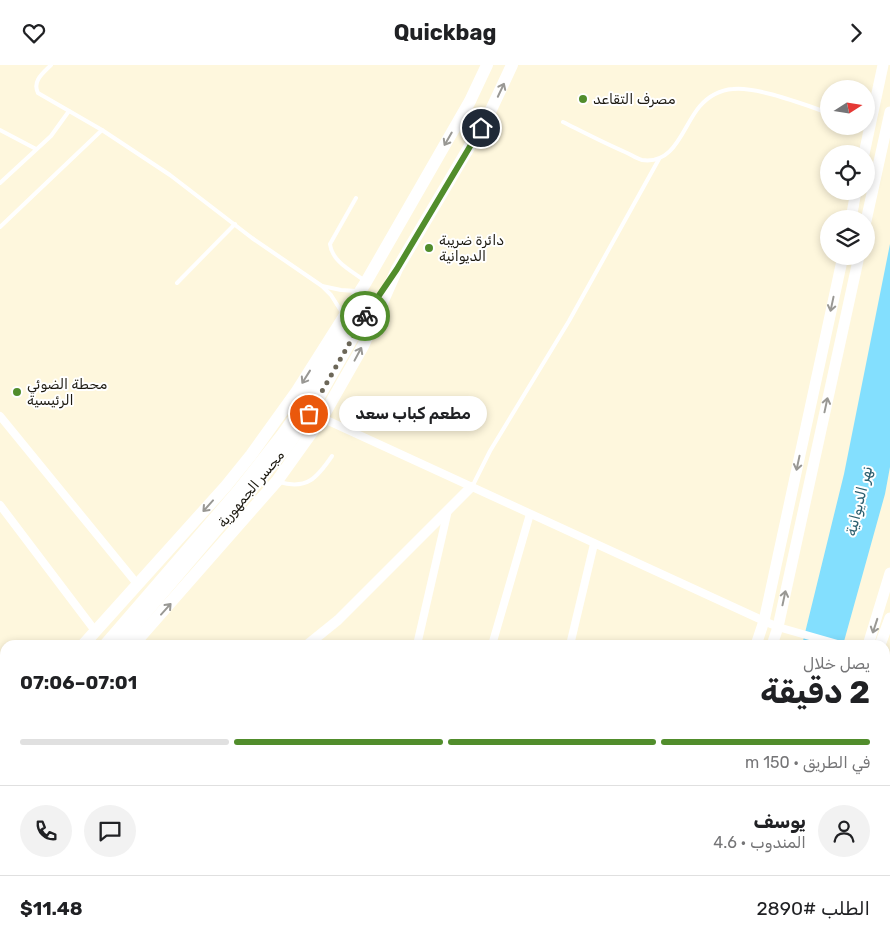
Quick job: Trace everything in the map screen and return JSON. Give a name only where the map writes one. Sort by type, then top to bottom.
[{"type":"main road","points":[[88,640],[226,486],[251,455],[296,391],[365,283],[470,101],[487,65]]},
{"type":"main road","points":[[137,640],[276,481],[322,418],[363,346],[397,269],[490,112],[512,65]]},
{"type":"main road","points":[[875,97],[883,65]]},
{"type":"main road","points":[[868,210],[890,112]]},
{"type":"main road","points":[[758,640],[764,621],[840,265]]},
{"type":"main road","points":[[774,640],[857,265]]},
{"type":"main road","name":"مجسر الجمهورية","points":[[109,640],[265,457],[354,333],[397,269]]},
{"type":"main road","name":"مجسر الجمهورية","points":[[122,640],[287,447],[300,429],[338,353],[365,283]]},
{"type":"main road","points":[[870,640],[890,573]]},
{"type":"main road","points":[[882,640],[890,618]]},
{"type":"street","points":[[0,416],[138,585]]},
{"type":"street","points":[[322,418],[764,621],[824,640]]},
{"type":"street","points":[[313,640],[338,620],[472,487]]},
{"type":"street","points":[[0,505],[96,631]]},
{"type":"street","points":[[418,640],[448,510]]},
{"type":"street","points":[[493,640],[530,514]]},
{"type":"street","points":[[571,640],[594,544]]},
{"type":"lane","points":[[51,65],[37,81],[36,90],[41,95],[102,129],[170,175],[235,223],[252,238],[322,286],[345,317]]},
{"type":"lane","points":[[472,487],[490,451],[569,321],[659,159],[681,138],[699,107],[714,94],[732,89],[753,90],[820,110]]},
{"type":"lane","points":[[0,183],[51,136],[69,111]]},
{"type":"lane","points":[[563,122],[642,160],[659,159]]},
{"type":"lane","points":[[0,227],[102,129]]},
{"type":"lane","points":[[0,130],[36,149]]},
{"type":"lane","points":[[356,198],[330,244],[331,252],[337,260],[365,283]]},
{"type":"lane","points":[[177,283],[235,223]]},
{"type":"lane","points":[[322,286],[341,290],[365,283]]},
{"type":"lane","points":[[276,481],[291,485],[309,482],[319,475],[332,456]]},
{"type":"water","name":"نهر الديوانية","points":[[890,244],[890,467],[885,494],[844,640],[803,640],[844,474]]},
{"type":"way so far","points":[[309,414],[365,316]]},
{"type":"place","name":"مصرف التقاعد","points":[[583,99]]},
{"type":"place","name":"دائرة ضريبة الديوانية","points":[[429,248]]},
{"type":"place","name":"محطة الضوئي الرئيسية","points":[[17,392]]},
{"type":"place","name":"مطعم كباب سعد","points":[[309,414]]},
{"type":"route","points":[[365,316],[397,269],[481,128]]}]
